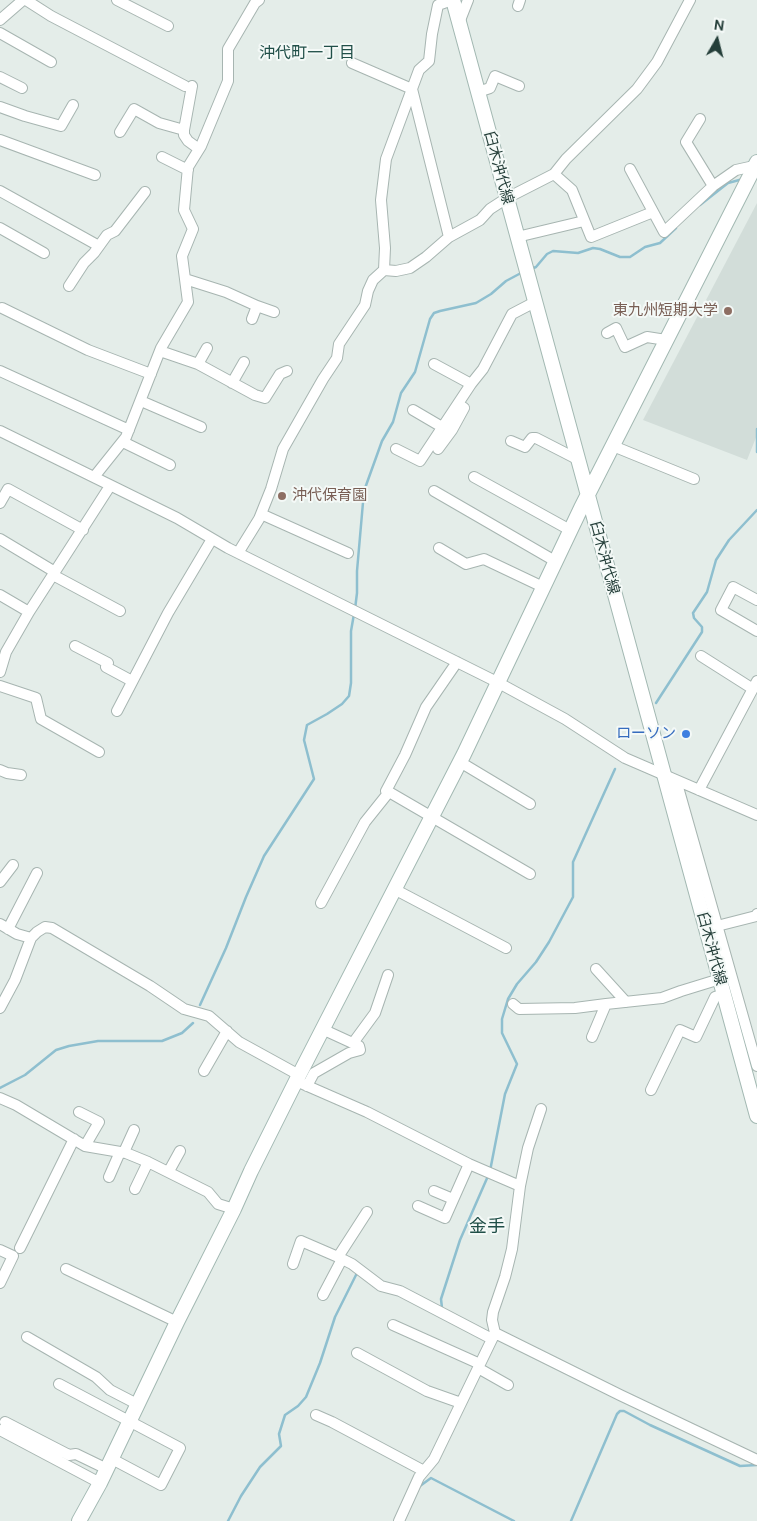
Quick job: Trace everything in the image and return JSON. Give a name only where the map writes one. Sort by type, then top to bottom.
[{"type":"street","points":[[0,20],[25,0],[52,16],[188,86],[184,136],[199,149]]},
{"type":"street","points":[[117,0],[168,26]]},
{"type":"street","points":[[94,477],[123,442],[160,351],[188,302],[182,256],[194,229],[184,210],[188,170],[228,81],[228,49],[255,3],[259,0]]},
{"type":"street","points":[[238,554],[261,514],[272,489],[283,449],[323,378],[337,358],[339,344],[365,306],[368,291],[374,280],[384,270],[386,248],[381,200],[386,159],[419,70],[429,61],[434,3],[453,0]]},
{"type":"street","name":"臼木沖代線","points":[[453,0],[587,496],[670,777],[720,979],[757,1116]]},
{"type":"street","points":[[459,23],[468,0]]},
{"type":"street","points":[[384,270],[396,271],[410,268],[449,237],[480,220],[490,209],[506,198],[554,174],[566,159],[637,89],[657,62],[690,0]]},
{"type":"street","points":[[0,33],[51,62]]},
{"type":"street","points":[[352,64],[412,89]]},
{"type":"street","points":[[478,92],[490,88],[495,76],[519,86]]},
{"type":"street","points":[[0,77],[22,88]]},
{"type":"street","points":[[412,89],[449,237]]},
{"type":"street","points":[[0,107],[61,126],[73,105]]},
{"type":"street","points":[[120,132],[134,108],[159,123],[184,130]]},
{"type":"street","points":[[700,119],[686,142],[713,186]]},
{"type":"street","points":[[0,140],[95,174]]},
{"type":"street","points":[[162,156],[188,170]]},
{"type":"street","points":[[630,169],[664,232],[713,186],[736,170],[756,164]]},
{"type":"street","points":[[79,1521],[100,1483],[176,1322],[234,1209],[251,1171],[300,1080],[322,1028],[460,762],[570,530],[756,164]]},
{"type":"street","points":[[554,174],[572,190],[591,237],[653,212]]},
{"type":"street","points":[[0,191],[99,246]]},
{"type":"street","points":[[70,280],[94,253],[106,235],[114,231],[145,192]]},
{"type":"street","points":[[517,237],[584,221]]},
{"type":"street","points":[[0,228],[44,253]]},
{"type":"street","points":[[185,279],[226,292],[274,312]]},
{"type":"street","points":[[396,449],[420,460],[483,369],[512,314],[535,302]]},
{"type":"street","points":[[252,319],[257,306]]},
{"type":"street","points":[[2,308],[88,350],[151,374]]},
{"type":"street","points":[[607,333],[616,328],[625,347],[648,337],[666,340]]},
{"type":"street","points":[[198,364],[207,348]]},
{"type":"street","points":[[160,351],[198,364],[254,395],[265,398],[280,374],[287,371]]},
{"type":"street","points":[[232,383],[244,362]]},
{"type":"street","points":[[434,364],[471,384]]},
{"type":"street","points":[[0,371],[129,430]]},
{"type":"street","points":[[141,401],[201,427]]},
{"type":"street","points":[[438,449],[452,430],[464,408],[458,404]]},
{"type":"street","points":[[412,410],[442,427]]},
{"type":"street","points":[[0,431],[177,518],[238,554],[497,682],[565,719],[625,758],[757,816]]},
{"type":"street","points":[[511,440],[526,448],[532,438],[536,438],[577,458]]},
{"type":"street","points":[[123,442],[170,465]]},
{"type":"street","points":[[613,446],[694,479]]},
{"type":"street","points":[[474,477],[570,530]]},
{"type":"street","points":[[0,672],[3,651],[110,486]]},
{"type":"street","points":[[0,503],[8,489],[82,530]]},
{"type":"street","points":[[434,491],[556,561]]},
{"type":"street","points":[[261,514],[348,553]]},
{"type":"street","points":[[117,711],[168,614],[212,539]]},
{"type":"street","points":[[0,540],[120,611]]},
{"type":"street","points":[[439,548],[466,564],[484,560],[543,587]]},
{"type":"street","points":[[757,600],[733,587],[721,610],[757,631]]},
{"type":"street","points":[[0,594],[29,612]]},
{"type":"street","points":[[75,646],[108,663],[106,667],[132,681]]},
{"type":"street","points":[[699,790],[755,685],[701,656]]},
{"type":"street","points":[[457,662],[426,707],[405,755],[386,790],[530,874]]},
{"type":"street","points":[[0,686],[36,698],[41,719],[100,752]]},
{"type":"street","points":[[460,762],[530,804]]},
{"type":"street","points":[[0,770],[21,775]]},
{"type":"street","points":[[670,777],[717,926],[757,1066]]},
{"type":"street","points":[[321,903],[364,822],[389,792]]},
{"type":"street","points":[[0,882],[13,866]]},
{"type":"street","points":[[31,938],[17,934],[4,926],[37,873]]},
{"type":"street","points":[[394,889],[506,948]]},
{"type":"street","points":[[717,926],[756,916],[757,914]]},
{"type":"street","points":[[0,1008],[15,980],[31,938],[45,927],[52,928],[150,986],[184,1009],[209,1016],[239,1042],[300,1080],[469,1164],[520,1186]]},
{"type":"street","points":[[596,969],[626,1002]]},
{"type":"street","points":[[353,1043],[376,1013],[388,975]]},
{"type":"street","points":[[513,1004],[518,1009],[575,1008],[662,998],[720,979]]},
{"type":"street","points":[[651,1090],[680,1030],[696,1037],[715,997],[724,994]]},
{"type":"street","points":[[592,1037],[606,1004]]},
{"type":"street","points":[[300,1080],[349,1053],[360,1050],[359,1046],[322,1028]]},
{"type":"street","points":[[204,1071],[227,1031]]},
{"type":"street","points":[[0,1098],[86,1146],[122,1152],[148,1162],[208,1192],[218,1204],[234,1209]]},
{"type":"street","points":[[399,1521],[419,1478],[434,1459],[494,1336],[493,1312],[506,1277],[512,1249],[520,1186],[528,1148],[541,1109]]},
{"type":"street","points":[[79,1112],[99,1122],[86,1146]]},
{"type":"street","points":[[110,1177],[134,1130]]},
{"type":"street","points":[[20,1248],[74,1138]]},
{"type":"street","points":[[169,1171],[180,1151]]},
{"type":"street","points":[[135,1189],[148,1162]]},
{"type":"street","points":[[418,1206],[445,1218],[469,1164]]},
{"type":"street","points":[[434,1192],[453,1199]]},
{"type":"street","points":[[323,1295],[340,1258],[367,1212]]},
{"type":"street","points":[[293,1264],[300,1241],[340,1258],[381,1286],[400,1291],[757,1460]]},
{"type":"street","points":[[0,1250],[13,1256],[0,1283]]},
{"type":"street","points":[[66,1269],[176,1322]]},
{"type":"street","points":[[393,1325],[479,1366],[508,1385]]},
{"type":"street","points":[[26,1338],[96,1377],[110,1390],[138,1404]]},
{"type":"street","points":[[357,1353],[428,1391],[461,1403]]},
{"type":"street","points":[[2,1426],[69,1455],[76,1454],[109,1464],[161,1485],[180,1448],[59,1384]]},
{"type":"street","points":[[316,1415],[424,1471]]},
{"type":"street","points":[[2,1426],[100,1483]]},
{"type":"shaded area","name":"東九州短期大学","points":[[757,203],[757,435],[747,460],[643,420]]},
{"type":"waterway","points":[[700,205],[728,183],[743,179]]},
{"type":"waterway","points":[[531,269],[536,267],[547,254],[553,251],[578,253],[593,248],[620,257],[630,257],[645,247],[660,243],[676,228]]},
{"type":"waterway","points":[[355,609],[364,491],[382,441],[393,422],[401,393],[415,372],[430,319],[434,313],[476,303],[491,294],[506,281],[521,273]]},
{"type":"waterway","points":[[757,429],[757,452]]},
{"type":"waterway","points":[[656,703],[702,632],[702,627],[694,618],[693,613],[707,592],[716,560],[729,540],[757,510]]},
{"type":"waterway","points":[[200,1005],[264,856],[314,779],[304,740],[307,725],[342,704],[349,696],[351,683],[351,631],[354,614]]},
{"type":"waterway","points":[[490,1171],[505,1094],[517,1064],[502,1033],[502,1019],[508,999],[549,942],[573,897],[573,862],[615,769]]},
{"type":"waterway","points":[[0,1088],[25,1075],[56,1050],[98,1041],[162,1041],[182,1033],[193,1023]]},
{"type":"waterway","points":[[442,1308],[441,1299],[460,1240],[488,1176]]},
{"type":"waterway","points":[[228,1521],[241,1496],[260,1467],[281,1446],[279,1434],[285,1415],[298,1406],[306,1397],[320,1363],[335,1317],[359,1272]]},
{"type":"waterway","points":[[571,1521],[617,1414],[620,1411],[624,1411],[650,1425],[740,1466],[757,1465]]},
{"type":"waterway","points":[[420,1486],[431,1478],[514,1521]]},
{"type":"place","name":"東九州短期大学","points":[[728,311]]},
{"type":"place","name":"沖代保育園","points":[[282,496]]},
{"type":"place","name":"ローソン","points":[[686,734]]},
{"type":"district","name":"沖代町一丁目","points":[[307,54]]},
{"type":"district","name":"金手","points":[[487,1227]]}]
